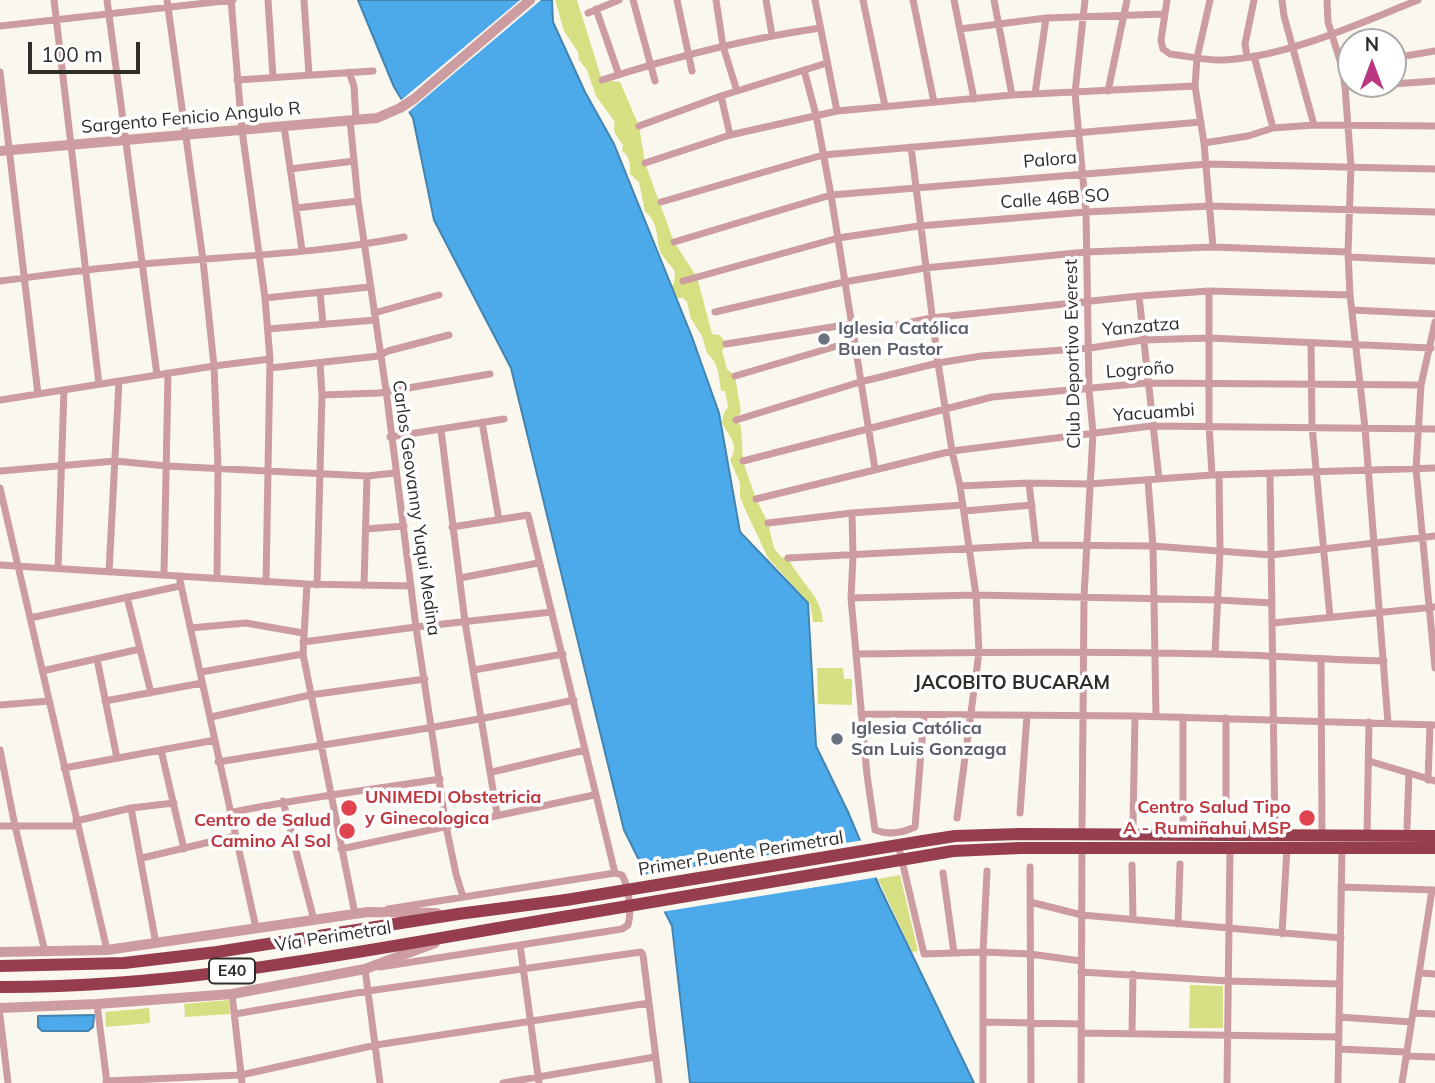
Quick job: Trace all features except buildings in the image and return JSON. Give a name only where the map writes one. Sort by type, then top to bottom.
[{"type":"highway","name":"E40","points":[[1082,833],[1435,836]]},
{"type":"highway","name":"Primer Puente Perimetral","points":[[566,900],[955,836],[1082,833]]},
{"type":"highway","name":"E40","points":[[1082,848],[1435,848]]},
{"type":"highway","name":"Primer Puente Perimetral","points":[[569,916],[967,850],[1082,848]]},
{"type":"highway","name":"Vía Perimetral","points":[[0,966],[124,963],[229,951],[458,914],[566,900]]},
{"type":"highway","name":"Vía Perimetral","points":[[0,986],[97,985],[226,972],[569,916]]},
{"type":"street","points":[[54,0],[99,384]]},
{"type":"street","points":[[107,0],[157,375]]},
{"type":"street","points":[[0,26],[110,15],[168,4],[232,0],[242,130],[265,298],[271,368],[266,582]]},
{"type":"street","points":[[268,0],[273,77]]},
{"type":"street","points":[[304,0],[309,75]]},
{"type":"street","name":"Sargento Fenicio Angulo R","points":[[5,150],[284,127],[385,115],[414,99],[530,0]]},
{"type":"street","points":[[588,13],[604,3],[619,0]]},
{"type":"street","points":[[633,0],[655,81]]},
{"type":"street","points":[[677,0],[692,71]]},
{"type":"street","points":[[716,0],[723,46],[737,91]]},
{"type":"street","points":[[766,0],[772,35]]},
{"type":"street","points":[[816,0],[837,111]]},
{"type":"street","points":[[863,0],[885,107]]},
{"type":"street","points":[[913,0],[934,102]]},
{"type":"street","points":[[954,0],[974,99]]},
{"type":"street","points":[[994,0],[1012,95]]},
{"type":"street","name":"Club Deportivo Everest","points":[[1082,833],[1084,597],[1093,433],[1089,390],[1086,212],[1075,93],[1085,0]]},
{"type":"street","points":[[1108,91],[1127,0]]},
{"type":"street","points":[[1167,0],[1161,40],[1163,49],[1170,54],[1223,60],[1250,57],[1293,46],[1419,0]]},
{"type":"street","points":[[1210,0],[1197,58],[1195,86],[1207,164],[1213,247]]},
{"type":"street","points":[[1254,0],[1247,34],[1250,57],[1273,128]]},
{"type":"street","points":[[1282,0],[1314,125]]},
{"type":"street","points":[[1327,0],[1331,34],[1337,52]]},
{"type":"street","points":[[168,4],[203,260],[214,366],[218,467],[217,578]]},
{"type":"street","points":[[596,9],[619,75]]},
{"type":"street","points":[[960,29],[998,22],[1046,18],[1165,14]]},
{"type":"street","points":[[1035,94],[1046,18]]},
{"type":"street","points":[[602,80],[723,46],[820,28]]},
{"type":"street","points":[[1407,56],[1435,51]]},
{"type":"street","points":[[639,126],[721,96],[827,63]]},
{"type":"street","points":[[804,70],[816,115],[831,195],[875,469]]},
{"type":"street","points":[[237,80],[373,71]]},
{"type":"street","points":[[0,72],[5,150],[25,278],[38,394]]},
{"type":"street","name":"Carlos Geovanny Yuqui Medina","points":[[349,72],[354,86],[354,162],[369,287],[386,390],[416,627],[446,826],[463,897]]},
{"type":"street","points":[[1407,82],[1435,81]]},
{"type":"street","points":[[645,163],[730,135],[837,111],[1012,95],[1195,86]]},
{"type":"street","points":[[721,96],[730,135]]},
{"type":"street","points":[[1346,98],[1351,166],[1348,255],[1350,295],[1365,428],[1366,470],[1388,723]]},
{"type":"street","points":[[661,202],[823,155],[1201,122]]},
{"type":"street","points":[[1204,143],[1248,136],[1273,128],[1314,125],[1435,126]]},
{"type":"street","points":[[284,127],[302,250]]},
{"type":"street","points":[[911,147],[931,318],[976,595],[979,652],[957,818]]},
{"type":"street","points":[[290,169],[354,162]]},
{"type":"street","name":"Palora","points":[[674,242],[831,195],[1207,164],[1435,169]]},
{"type":"street","points":[[296,208],[358,201]]},
{"type":"street","name":"Calle 46B SO","points":[[683,281],[838,238],[919,226],[1086,212],[1210,206],[1435,212]]},
{"type":"street","points":[[0,281],[143,264],[364,244],[404,237]]},
{"type":"street","points":[[715,312],[844,282],[925,268],[1086,252],[1213,247],[1435,261]]},
{"type":"street","points":[[265,298],[369,287]]},
{"type":"street","points":[[735,376],[853,338],[931,318],[1087,300],[1209,291],[1350,295]]},
{"type":"street","points":[[1209,291],[1209,425],[1216,475],[1220,551],[1215,654]]},
{"type":"street","points":[[320,292],[323,324]]},
{"type":"street","points":[[268,329],[374,317],[439,295]]},
{"type":"street","points":[[1139,296],[1151,426],[1159,479]]},
{"type":"street","points":[[1352,310],[1435,314]]},
{"type":"street","points":[[1435,322],[1432,352],[1421,385],[1416,469],[1435,668]]},
{"type":"street","points":[[726,344],[851,324]]},
{"type":"street","points":[[271,368],[379,356],[388,351],[449,335]]},
{"type":"street","name":"Yanzatza","points":[[736,420],[860,382],[938,363],[981,356],[1143,341],[1209,338],[1432,352]]},
{"type":"street","points":[[1311,343],[1312,426],[1330,617]]},
{"type":"street","points":[[0,400],[270,359]]},
{"type":"street","points":[[317,585],[322,395],[320,363]]},
{"type":"street","points":[[164,575],[168,373]]},
{"type":"street","points":[[322,395],[379,393],[490,374]]},
{"type":"street","points":[[109,572],[120,381]]},
{"type":"street","name":"Logroño","points":[[743,461],[992,397],[1147,383],[1421,385]]},
{"type":"street","points":[[58,568],[64,390]]},
{"type":"street","points":[[390,437],[504,419]]},
{"type":"street","points":[[482,422],[499,520]]},
{"type":"street","name":"Yacuambi","points":[[756,499],[952,451],[1151,426],[1435,429]]},
{"type":"street","points":[[441,429],[465,622],[497,814]]},
{"type":"street","points":[[0,471],[115,461],[320,474],[367,476],[395,473]]},
{"type":"street","points":[[960,486],[1089,484],[1216,475],[1435,468]]},
{"type":"street","points":[[1270,475],[1275,835]]},
{"type":"street","points":[[364,586],[367,476]]},
{"type":"street","points":[[1148,481],[1153,547],[1156,716]]},
{"type":"street","points":[[1030,483],[1036,545]]},
{"type":"street","points":[[0,488],[107,950]]},
{"type":"street","points":[[768,523],[852,513],[1032,505]]},
{"type":"street","points":[[852,513],[851,598],[875,830],[896,833],[915,828],[924,715]]},
{"type":"street","points":[[452,527],[528,515],[614,873]]},
{"type":"street","points":[[366,528],[404,526]]},
{"type":"street","points":[[788,558],[1036,545],[1153,547],[1272,555],[1435,536]]},
{"type":"street","points":[[460,579],[538,563]]},
{"type":"street","points":[[0,565],[317,585],[411,586]]},
{"type":"street","points":[[178,576],[256,928]]},
{"type":"street","points":[[307,584],[303,654],[355,914]]},
{"type":"street","points":[[30,618],[180,586]]},
{"type":"street","points":[[851,598],[976,595],[1272,603]]},
{"type":"street","points":[[127,597],[151,693]]},
{"type":"street","points":[[1273,623],[1431,607]]},
{"type":"street","points":[[303,642],[552,612]]},
{"type":"street","points":[[190,628],[246,623],[303,633]]},
{"type":"street","points":[[42,671],[140,649]]},
{"type":"street","points":[[856,654],[1156,652],[1273,655],[1321,660],[1384,660]]},
{"type":"street","points":[[201,672],[303,654]]},
{"type":"street","points":[[474,670],[563,654]]},
{"type":"street","points":[[97,659],[117,758]]},
{"type":"street","points":[[1321,660],[1322,835]]},
{"type":"street","points":[[211,717],[310,695],[425,679]]},
{"type":"street","points":[[105,701],[202,683]]},
{"type":"street","points":[[0,705],[49,701]]},
{"type":"street","points":[[218,762],[482,720],[574,701]]},
{"type":"street","points":[[861,714],[1156,716],[1432,725],[1431,780],[1369,761]]},
{"type":"street","points":[[1020,813],[1027,715]]},
{"type":"street","points":[[1133,826],[1135,716]]},
{"type":"street","points":[[1183,717],[1183,834]]},
{"type":"street","points":[[1226,718],[1226,808]]},
{"type":"street","points":[[1367,835],[1369,722]]},
{"type":"street","points":[[64,768],[215,740]]},
{"type":"street","points":[[0,750],[45,952]]},
{"type":"street","points":[[161,750],[184,849]]},
{"type":"street","points":[[492,772],[585,750]]},
{"type":"street","points":[[1407,828],[1409,774]]},
{"type":"street","points":[[229,813],[283,801],[440,779]]},
{"type":"street","points":[[341,849],[594,795]]},
{"type":"street","points":[[283,801],[314,920]]},
{"type":"street","points":[[0,826],[77,824],[131,808],[174,803]]},
{"type":"street","points":[[131,808],[156,944]]},
{"type":"street","points":[[896,833],[924,954],[1030,954],[1081,961]]},
{"type":"street","points":[[142,858],[235,836]]},
{"type":"street","points":[[1081,1083],[1082,848]]},
{"type":"street","points":[[1227,1083],[1230,848]]},
{"type":"street","points":[[1282,933],[1287,848]]},
{"type":"street","points":[[1338,1083],[1342,848]]},
{"type":"street","points":[[1178,924],[1180,864]]},
{"type":"street","points":[[1132,865],[1133,918]]},
{"type":"street","points":[[1030,867],[1031,1083]]},
{"type":"street","points":[[984,1083],[983,952],[987,872]]},
{"type":"street","name":"Vía Perimetral","points":[[0,952],[107,950],[156,944],[614,873],[622,875],[626,881],[630,918],[628,925],[622,929],[365,969],[232,994],[0,1008]]},
{"type":"street","points":[[943,873],[954,953]]},
{"type":"street","points":[[1341,887],[1433,890],[1402,1083]]},
{"type":"street","points":[[1030,902],[1082,915],[1341,938]]},
{"type":"street","name":"Vía Perimetral","points":[[368,912],[458,914]]},
{"type":"street","name":"Vía Perimetral","points":[[365,969],[462,934]]},
{"type":"street","points":[[1425,934],[1435,935]]},
{"type":"street","points":[[520,944],[538,1081]]},
{"type":"street","points":[[235,1014],[368,991],[641,951],[659,1083]]},
{"type":"street","points":[[365,969],[380,1083]]},
{"type":"street","points":[[1081,972],[1228,981],[1340,984]]},
{"type":"street","points":[[1132,1033],[1133,974]]},
{"type":"street","points":[[1419,974],[1435,974]]},
{"type":"street","points":[[232,994],[242,1079]]},
{"type":"street","points":[[97,1004],[106,1082],[242,1079],[376,1045],[649,1003]]},
{"type":"street","points":[[1339,1017],[1412,1017],[1435,1014]]},
{"type":"street","points":[[0,1016],[8,1083]]},
{"type":"street","points":[[985,1022],[1030,1023],[1132,1033],[1339,1037]]},
{"type":"street","points":[[1339,1049],[1435,1057]]},
{"type":"street","points":[[503,1083],[538,1081],[656,1057]]},
{"type":"green space","points":[[555,0],[577,0],[602,80],[620,82],[639,126],[645,163],[674,242],[697,277],[712,334],[720,335],[726,344],[722,351],[727,369],[735,376],[741,412],[736,420],[741,426],[743,461],[756,499],[768,523],[774,548],[781,557],[788,558],[814,596],[819,604],[823,622],[813,622],[810,604],[768,558],[744,507],[740,497],[740,483],[730,460],[734,445],[722,422],[728,407],[725,391],[721,391],[718,371],[691,319],[687,302],[683,298],[673,298],[669,290],[674,283],[675,272],[660,251],[654,224],[645,212],[639,182],[630,174],[629,161],[615,132],[615,122],[596,96],[587,70],[564,31]]},
{"type":"green space","points":[[817,668],[843,668],[844,679],[852,679],[852,705],[818,704]]},
{"type":"green space","points":[[900,875],[918,951],[912,952],[878,879]]},
{"type":"green space","points":[[1190,985],[1223,986],[1223,1028],[1189,1028]]},
{"type":"green space","points":[[229,1000],[230,1014],[185,1017],[184,1004]]},
{"type":"green space","points":[[149,1008],[150,1023],[106,1027],[105,1012]]},
{"type":"water","points":[[358,0],[552,0],[553,22],[585,92],[614,144],[692,337],[719,413],[740,532],[808,603],[816,746],[880,888],[974,1083],[690,1083],[672,926],[624,830],[511,368],[434,220],[413,118],[394,87]]},
{"type":"water","points":[[94,1015],[93,1027],[88,1031],[42,1031],[38,1027],[38,1016]]},
{"type":"pier","points":[[520,0],[541,0],[406,114],[399,102]]},
{"type":"pier","points":[[864,840],[879,877],[661,912],[643,875]]},
{"type":"place","name":"Iglesia Católica Buen Pastor","points":[[824,339]]},
{"type":"place","name":"Iglesia Católica San Luis Gonzaga","points":[[837,739]]},
{"type":"place","name":"UNIMEDI Obstetricia y Ginecologica","points":[[349,808]]},
{"type":"place","name":"Centro Salud Tipo A - Rumiñahui MSP","points":[[1307,818]]},
{"type":"place","name":"Centro de Salud Camino Al Sol","points":[[347,831]]},
{"type":"district","name":"JACOBITO BUCARAM","points":[[1012,683]]}]
